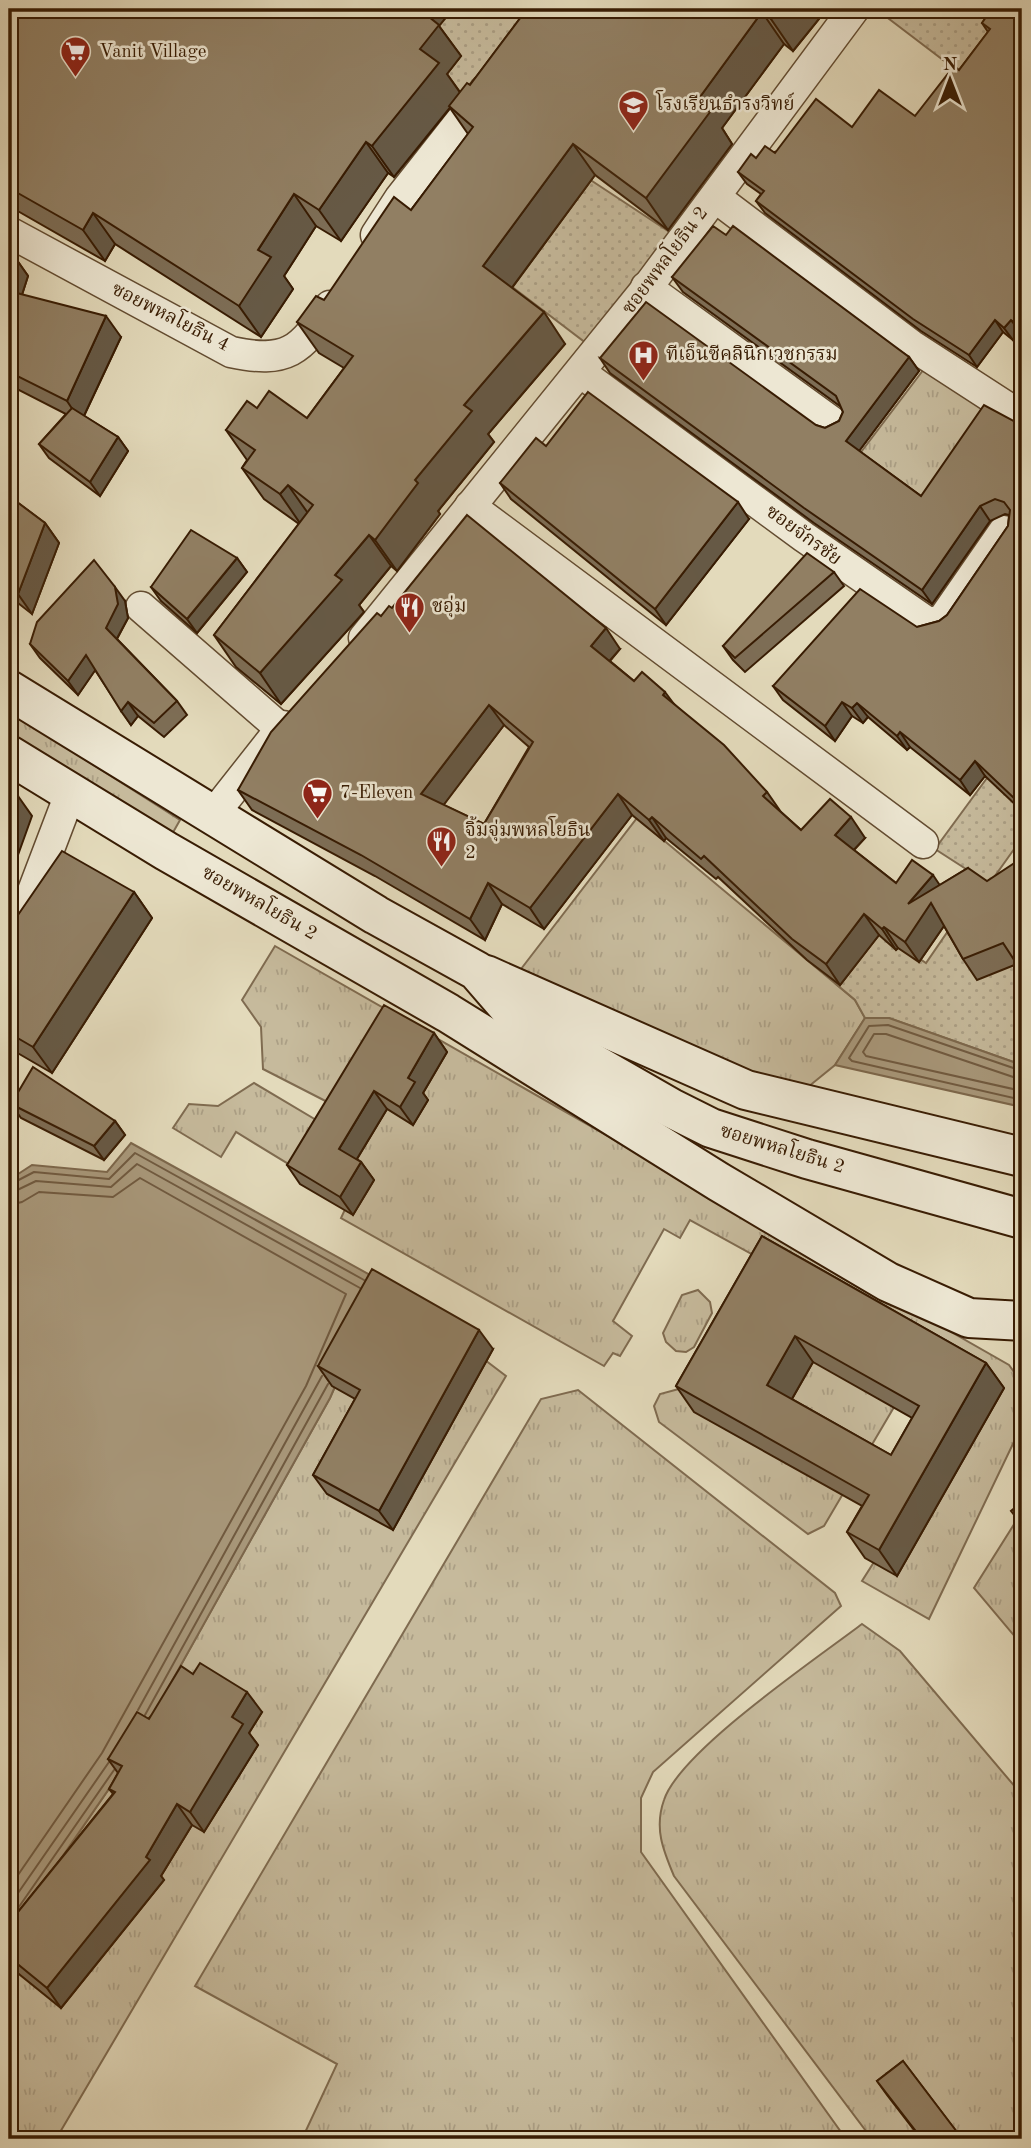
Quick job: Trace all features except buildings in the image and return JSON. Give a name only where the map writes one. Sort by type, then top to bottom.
[{"type":"street","name":"ซอยพหลโยธิน 2","points":[[347,656],[580,372],[715,197],[854,9]]},
{"type":"street","name":"ซอยพหลโยธิน 4","points":[[9,232],[195,335],[231,352],[250,356],[276,355],[309,340],[400,198],[504,67]]},
{"type":"street","points":[[715,197],[911,345],[1022,417]]},
{"type":"street","points":[[646,287],[836,425]]},
{"type":"street","name":"ซอยจักรชัย","points":[[580,372],[804,537],[930,624],[943,619],[1004,531]]},
{"type":"street","points":[[470,506],[923,843]]},
{"type":"street","points":[[141,607],[208,647],[280,728]]},
{"type":"street","name":"ซอยพหลโยธิน 2","points":[[9,690],[212,816],[477,971],[521,1022],[711,1128],[807,1159],[1022,1219]]},
{"type":"street","points":[[185,862],[212,816],[300,706]]},
{"type":"street","name":"ซอยพหลโยธิน 2","points":[[9,755],[185,862],[448,1013],[521,1022]]},
{"type":"street","points":[[9,954],[70,794]]},
{"type":"street","points":[[477,971],[746,1090],[1022,1157]]},
{"type":"street","points":[[448,1013],[719,1182],[888,1282],[969,1318],[1022,1321]]},
{"type":"green space","points":[[418,9],[538,9],[467,97],[395,45]]},
{"type":"green space","points":[[876,9],[1022,9],[1022,120]]},
{"type":"green space","points":[[548,152],[674,235],[586,343],[478,261]]},
{"type":"green space","points":[[927,365],[1001,415],[929,515],[880,480],[835,548],[805,526]]},
{"type":"green space","points":[[9,711],[180,820],[171,836],[131,816],[9,733]]},
{"type":"green space","points":[[987,778],[1022,800],[1022,838],[990,883],[1022,918],[1022,1065],[889,1018],[865,1018],[855,1000],[836,984],[876,929],[926,963],[983,880],[935,849]]},
{"type":"green space","points":[[637,818],[855,1000],[865,1018],[835,1065],[808,1087],[756,1076],[521,969]]},
{"type":"green space","points":[[275,946],[1009,1365],[1022,1383],[1022,1425],[929,1619],[862,1581],[954,1436],[900,1397],[824,1526],[808,1534],[659,1422],[654,1406],[660,1394],[686,1387],[775,1267],[690,1220],[680,1238],[664,1229],[613,1321],[632,1336],[620,1356],[613,1353],[604,1366],[341,1218],[349,1201],[236,1132],[221,1157],[173,1128],[189,1104],[218,1106],[254,1083],[333,1130],[345,1111],[263,1069],[261,1027],[242,1000]]},
{"type":"green space","points":[[381,1281],[506,1376],[56,2139],[9,2139],[9,1934],[124,1767],[330,1398]]},
{"type":"green space","points":[[698,1290],[710,1302],[712,1313],[694,1347],[686,1352],[676,1351],[666,1342],[663,1333],[682,1295]]},
{"type":"green space","points":[[578,1390],[835,1593],[841,1606],[653,1772],[641,1798],[641,1852],[846,2139],[302,2139],[337,2064],[195,1986],[541,1399]]},
{"type":"green space","points":[[1018,1518],[1022,1526],[1022,1645],[974,1588]]},
{"type":"green space","points":[[862,1624],[900,1651],[1022,1795],[1022,2139],[872,2139],[674,1876],[663,1848],[660,1820],[664,1800],[675,1780],[695,1757],[783,1682]]},
{"type":"water","points":[[865,1018],[889,1018],[1022,1065],[1022,1107],[835,1065]]},
{"type":"water","points":[[131,1143],[381,1281],[330,1398],[124,1767],[9,1934],[9,1180],[32,1165],[107,1172]]},
{"type":"place","name":"Vanit Village","points":[[76,79]]},
{"type":"place","name":"โรงเรียนธำรงวิทย์","points":[[633,132]]},
{"type":"place","name":"ทีเอ็นซีคลินิกเวชกรรม","points":[[643,382]]},
{"type":"place","name":"ชอุ่ม","points":[[409,634]]},
{"type":"place","name":"7-Eleven","points":[[317,820]]},
{"type":"place","name":"จิ้มจุ่มพหลโยธิน 2","points":[[442,869]]}]
